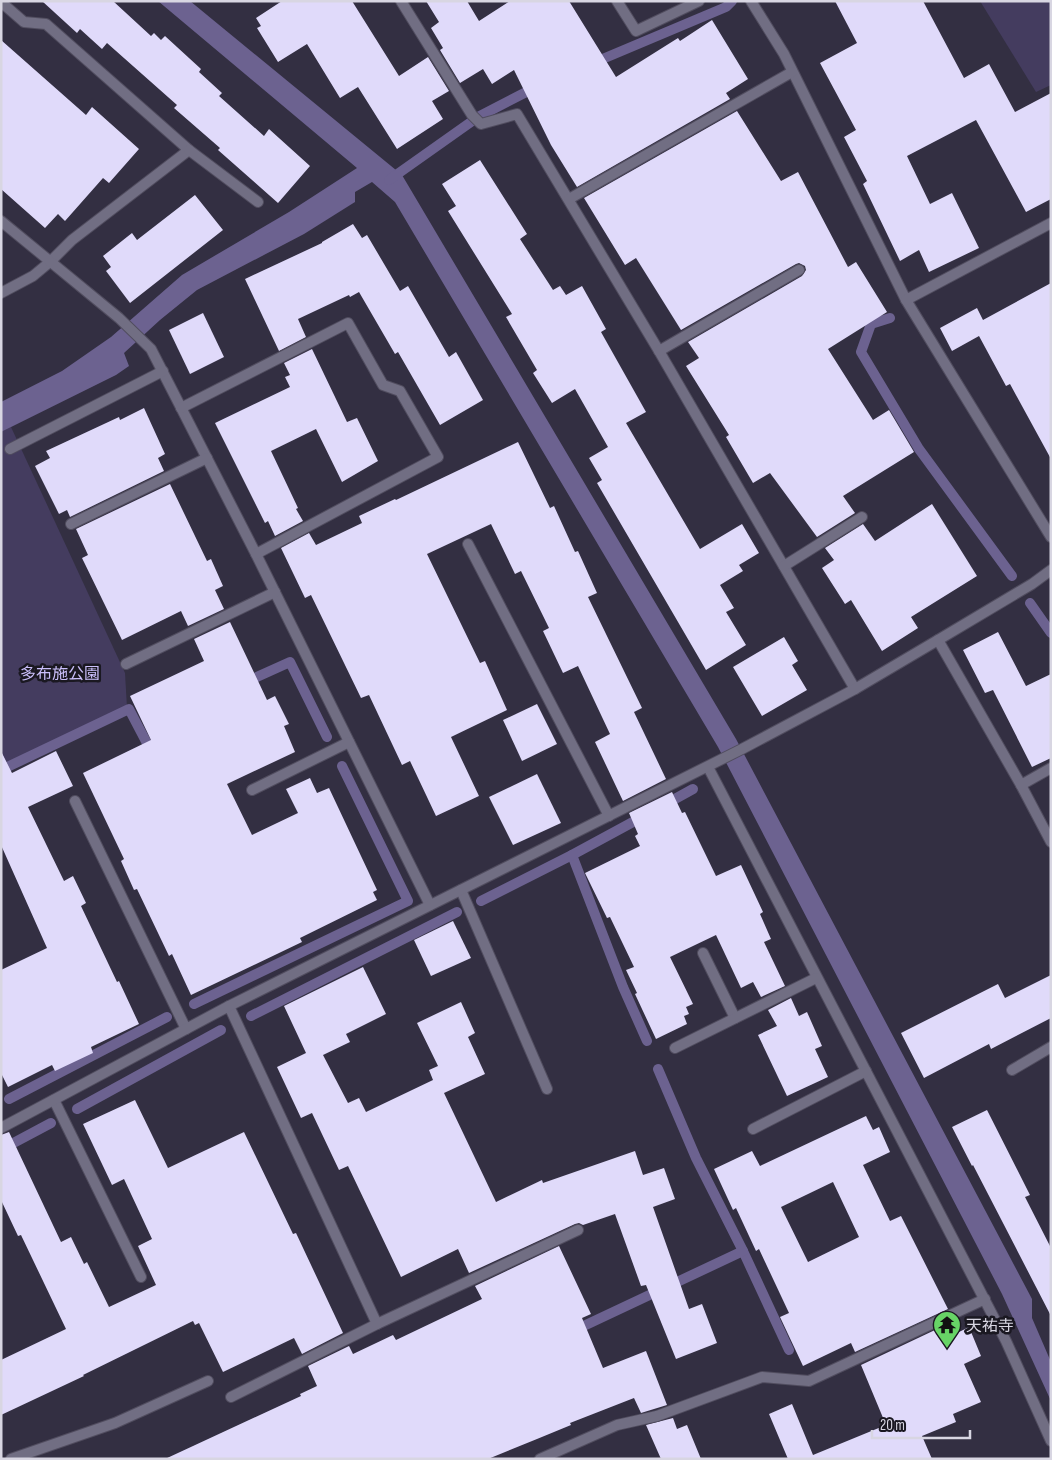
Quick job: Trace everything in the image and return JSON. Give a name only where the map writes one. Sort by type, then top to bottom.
[{"type":"street","points":[[401,1],[472,115],[481,124],[517,114],[659,351],[855,689]]},
{"type":"street","points":[[617,1],[636,31],[699,1]]},
{"type":"street","points":[[1,2],[24,22],[46,24],[189,150],[258,202]]},
{"type":"street","points":[[752,2],[784,54],[906,300],[1051,537]]},
{"type":"street","points":[[569,199],[792,72]]},
{"type":"street","points":[[1,294],[33,276],[72,240],[189,150]]},
{"type":"street","points":[[1,221],[119,318],[151,349],[256,554],[430,906]]},
{"type":"street","points":[[906,300],[1051,224]]},
{"type":"street","points":[[659,351],[799,270]]},
{"type":"street","points":[[181,408],[348,323],[382,385],[400,391],[438,458],[256,554]]},
{"type":"street","points":[[10,448],[163,371]]},
{"type":"street","points":[[71,524],[207,458]]},
{"type":"street","points":[[784,566],[862,517]]},
{"type":"street","points":[[468,544],[609,816]]},
{"type":"street","points":[[2,1125],[54,1100],[228,1006],[742,750],[855,689],[1032,584],[1051,570]]},
{"type":"street","points":[[126,664],[275,592]]},
{"type":"street","points":[[938,640],[1051,842]]},
{"type":"street","points":[[252,790],[349,742]]},
{"type":"street","points":[[708,766],[816,978],[985,1299],[1051,1440]]},
{"type":"street","points":[[1020,786],[1051,768]]},
{"type":"street","points":[[75,801],[186,1029]]},
{"type":"street","points":[[461,890],[547,1089]]},
{"type":"street","points":[[703,953],[735,1018]]},
{"type":"street","points":[[674,1048],[816,978]]},
{"type":"street","points":[[228,1006],[377,1324]]},
{"type":"street","points":[[1012,1070],[1051,1047]]},
{"type":"street","points":[[753,1129],[866,1071]]},
{"type":"street","points":[[54,1100],[141,1277]]},
{"type":"street","points":[[231,1397],[377,1324],[578,1230]]},
{"type":"street","points":[[540,1459],[617,1425],[657,1416],[762,1377],[808,1381],[985,1299]]},
{"type":"street","points":[[11,1459],[114,1423],[208,1381]]},
{"type":"green space","points":[[980,1],[1051,1],[1051,85],[1036,92]]},
{"type":"green space","name":"多布施公園","points":[[11,427],[125,673],[127,708],[1,768],[1,432]]},
{"type":"shaded area","points":[[158,1],[190,1],[402,175],[736,739],[1032,1299],[1032,1318],[1051,1362],[1051,1401],[1002,1294],[718,747],[395,202],[372,182],[355,192],[355,202],[304,234],[197,290],[124,353],[129,366],[116,375],[1,432],[1,402],[62,371],[111,337],[182,275],[289,212],[357,168]]},
{"type":"building","points":[[42,1],[113,1],[151,36],[154,33],[161,40],[165,36],[201,69],[199,72],[222,93],[219,96],[264,136],[269,129],[310,166],[278,203],[174,108],[177,105],[107,43],[102,49],[80,29],[77,33]]},
{"type":"building","points":[[282,1],[352,1],[399,76],[428,57],[449,91],[432,101],[443,119],[397,149],[358,87],[340,98],[307,44],[278,62],[257,28],[261,26],[256,18]]},
{"type":"building","points":[[426,1],[467,1],[479,21],[510,1],[569,1],[616,77],[678,38],[680,41],[712,20],[748,79],[726,93],[730,99],[577,187],[551,145],[514,70],[492,84],[483,69],[460,83],[440,50],[443,48],[431,28],[439,22]]},
{"type":"building","points":[[835,1],[923,1],[964,78],[989,64],[1015,112],[1051,93],[1051,199],[1026,212],[976,120],[907,156],[930,204],[952,193],[979,248],[929,272],[919,250],[900,261],[863,184],[867,181],[844,137],[856,130],[820,63],[857,43]]},
{"type":"building","points":[[1,40],[86,115],[92,107],[139,149],[109,183],[103,178],[65,221],[58,214],[45,228],[1,189]]},
{"type":"building","points":[[737,111],[781,181],[798,172],[848,267],[856,262],[887,312],[828,349],[873,420],[889,410],[914,452],[843,496],[855,513],[817,537],[770,473],[753,483],[726,437],[729,435],[686,366],[699,358],[688,342],[802,276],[806,270],[805,266],[799,263],[796,264],[681,330],[636,258],[625,265],[584,198]]},
{"type":"building","points":[[480,160],[527,234],[520,239],[553,290],[560,286],[566,295],[582,286],[606,329],[601,332],[646,412],[626,423],[700,549],[742,524],[759,553],[739,565],[743,571],[720,585],[734,608],[726,612],[746,645],[706,670],[597,483],[602,480],[589,458],[608,447],[575,389],[552,403],[533,373],[537,370],[506,317],[512,314],[448,211],[456,206],[442,184]]},
{"type":"building","points":[[195,195],[223,230],[130,303],[106,271],[111,267],[103,256],[132,233],[137,240]]},
{"type":"building","points":[[353,224],[362,238],[367,235],[400,291],[408,286],[449,357],[456,352],[483,400],[440,425],[398,352],[395,354],[359,292],[298,319],[306,337],[279,351],[245,279],[322,243]]},
{"type":"building","points":[[1051,283],[1051,459],[1010,384],[1006,386],[979,336],[952,351],[940,328],[977,308],[983,320]]},
{"type":"building","points":[[203,313],[224,357],[190,374],[169,330]]},
{"type":"building","points":[[312,349],[347,422],[357,418],[378,461],[342,482],[316,429],[271,451],[303,521],[275,536],[268,521],[265,523],[215,423],[290,387],[285,377],[290,375],[284,363]]},
{"type":"building","points":[[144,408],[165,454],[158,458],[164,471],[70,517],[67,510],[59,514],[35,466],[50,458],[46,451],[119,417],[120,420]]},
{"type":"building","points":[[518,442],[550,508],[554,506],[575,552],[578,551],[597,593],[588,597],[642,708],[634,712],[666,779],[623,801],[595,742],[610,734],[578,666],[563,673],[543,631],[549,628],[521,571],[515,574],[491,524],[427,554],[480,663],[485,661],[507,710],[451,737],[479,796],[436,816],[410,761],[402,765],[369,695],[361,698],[311,595],[305,598],[281,548],[309,533],[316,545],[362,523],[359,516]]},
{"type":"building","points":[[170,484],[207,561],[211,559],[223,586],[215,590],[224,609],[188,626],[181,611],[122,640],[82,558],[88,555],[76,529]]},
{"type":"building","points":[[932,504],[977,576],[911,617],[918,628],[882,651],[851,600],[845,604],[822,568],[834,560],[825,548],[863,524],[875,541]]},
{"type":"building","points":[[230,622],[267,700],[275,696],[289,724],[284,726],[295,752],[227,784],[252,835],[298,813],[286,789],[310,778],[317,793],[329,788],[377,890],[373,892],[377,900],[300,938],[302,942],[191,995],[172,954],[169,956],[137,889],[134,890],[121,861],[124,859],[83,773],[151,740],[130,696],[204,661],[194,639]]},
{"type":"building","points":[[998,632],[1026,686],[1051,674],[1051,758],[1032,767],[993,690],[985,693],[963,650]]},
{"type":"building","points":[[784,637],[798,661],[792,665],[807,690],[762,716],[733,667]]},
{"type":"building","points":[[537,704],[557,744],[522,761],[503,720]]},
{"type":"building","points":[[1,751],[12,773],[56,751],[73,786],[28,807],[64,881],[73,876],[86,903],[81,906],[139,1024],[91,1047],[93,1053],[55,1071],[52,1065],[8,1087],[1,1073],[1,970],[47,948],[1,845]]},
{"type":"building","points":[[537,774],[561,823],[513,845],[489,797]]},
{"type":"building","points":[[672,792],[682,813],[685,812],[716,876],[741,865],[763,912],[760,914],[771,939],[764,942],[785,986],[761,997],[753,982],[741,988],[716,935],[670,957],[693,1004],[686,1007],[689,1014],[684,1016],[687,1024],[656,1039],[626,970],[634,967],[610,917],[607,918],[585,873],[640,846],[635,836],[638,834],[629,813]]},
{"type":"building","points":[[453,921],[471,958],[431,976],[414,940]]},
{"type":"building","points":[[363,967],[386,1014],[346,1034],[350,1042],[323,1055],[348,1103],[359,1098],[366,1112],[433,1080],[429,1070],[438,1066],[417,1023],[461,1002],[475,1033],[468,1037],[485,1074],[444,1093],[496,1202],[542,1180],[543,1183],[635,1151],[643,1175],[664,1168],[675,1199],[653,1207],[689,1309],[702,1304],[717,1343],[676,1359],[646,1285],[641,1286],[615,1214],[583,1225],[575,1224],[469,1273],[458,1249],[401,1277],[348,1166],[339,1170],[312,1113],[301,1118],[277,1067],[306,1053],[284,1006]]},
{"type":"building","points":[[1051,975],[1051,1018],[991,1049],[989,1044],[924,1078],[901,1033],[998,984],[1005,998]]},
{"type":"building","points":[[791,998],[799,1016],[807,1012],[822,1046],[815,1049],[828,1077],[787,1096],[758,1035],[777,1026],[768,1010]]},
{"type":"building","points":[[135,1100],[168,1168],[244,1132],[293,1234],[296,1233],[343,1333],[302,1354],[294,1338],[223,1372],[199,1323],[195,1325],[193,1321],[1,1415],[1,1360],[66,1329],[21,1235],[18,1236],[1,1200],[1,1135],[9,1132],[61,1242],[71,1237],[84,1264],[87,1262],[109,1307],[156,1285],[138,1246],[152,1239],[124,1179],[112,1185],[83,1124]]},
{"type":"building","points":[[987,1110],[1030,1195],[1025,1197],[1051,1248],[1051,1316],[952,1127]]},
{"type":"building","points":[[866,1116],[873,1130],[879,1127],[890,1152],[863,1165],[890,1221],[901,1216],[948,1309],[855,1352],[851,1343],[803,1366],[780,1317],[789,1313],[759,1249],[756,1251],[736,1208],[733,1210],[714,1169],[752,1151],[760,1166]],"holes":[[[833,1182],[859,1237],[808,1262],[781,1207]]]},
{"type":"building","points":[[559,1246],[591,1314],[582,1318],[603,1368],[646,1351],[667,1405],[641,1413],[634,1398],[570,1423],[571,1425],[488,1459],[165,1459],[301,1396],[300,1394],[317,1386],[308,1366],[349,1346],[353,1354],[393,1335],[396,1340],[482,1299],[475,1286]]},
{"type":"building","points":[[954,1321],[959,1332],[969,1327],[981,1356],[964,1364],[981,1402],[953,1414],[956,1422],[922,1436],[932,1459],[788,1459],[769,1414],[792,1404],[813,1455],[886,1425],[861,1365]]},
{"type":"building","points":[[673,1418],[677,1429],[687,1425],[701,1459],[661,1459],[646,1425]]},
{"type":"waterway","points":[[593,63],[726,7],[732,1]]},
{"type":"waterway","points":[[389,180],[478,117],[536,87]]},
{"type":"waterway","points":[[890,318],[871,324],[861,352],[919,449],[1012,576]]},
{"type":"waterway","points":[[1030,603],[1051,633]]},
{"type":"waterway","points":[[246,682],[290,662],[327,737]]},
{"type":"waterway","points":[[1,770],[129,709],[151,751],[153,750]]},
{"type":"waterway","points":[[194,1004],[408,901],[342,766]]},
{"type":"waterway","points":[[664,805],[693,789]]},
{"type":"waterway","points":[[481,901],[644,816]]},
{"type":"waterway","points":[[572,855],[623,987],[647,1041]]},
{"type":"waterway","points":[[251,1016],[457,912]]},
{"type":"waterway","points":[[9,1099],[167,1017]]},
{"type":"waterway","points":[[77,1109],[221,1030]]},
{"type":"waterway","points":[[573,1331],[743,1251],[696,1158],[658,1069]]},
{"type":"waterway","points":[[2,1149],[51,1123]]},
{"type":"waterway","points":[[743,1251],[789,1350]]},
{"type":"place","name":"天祐寺","points":[[947,1349]]}]
